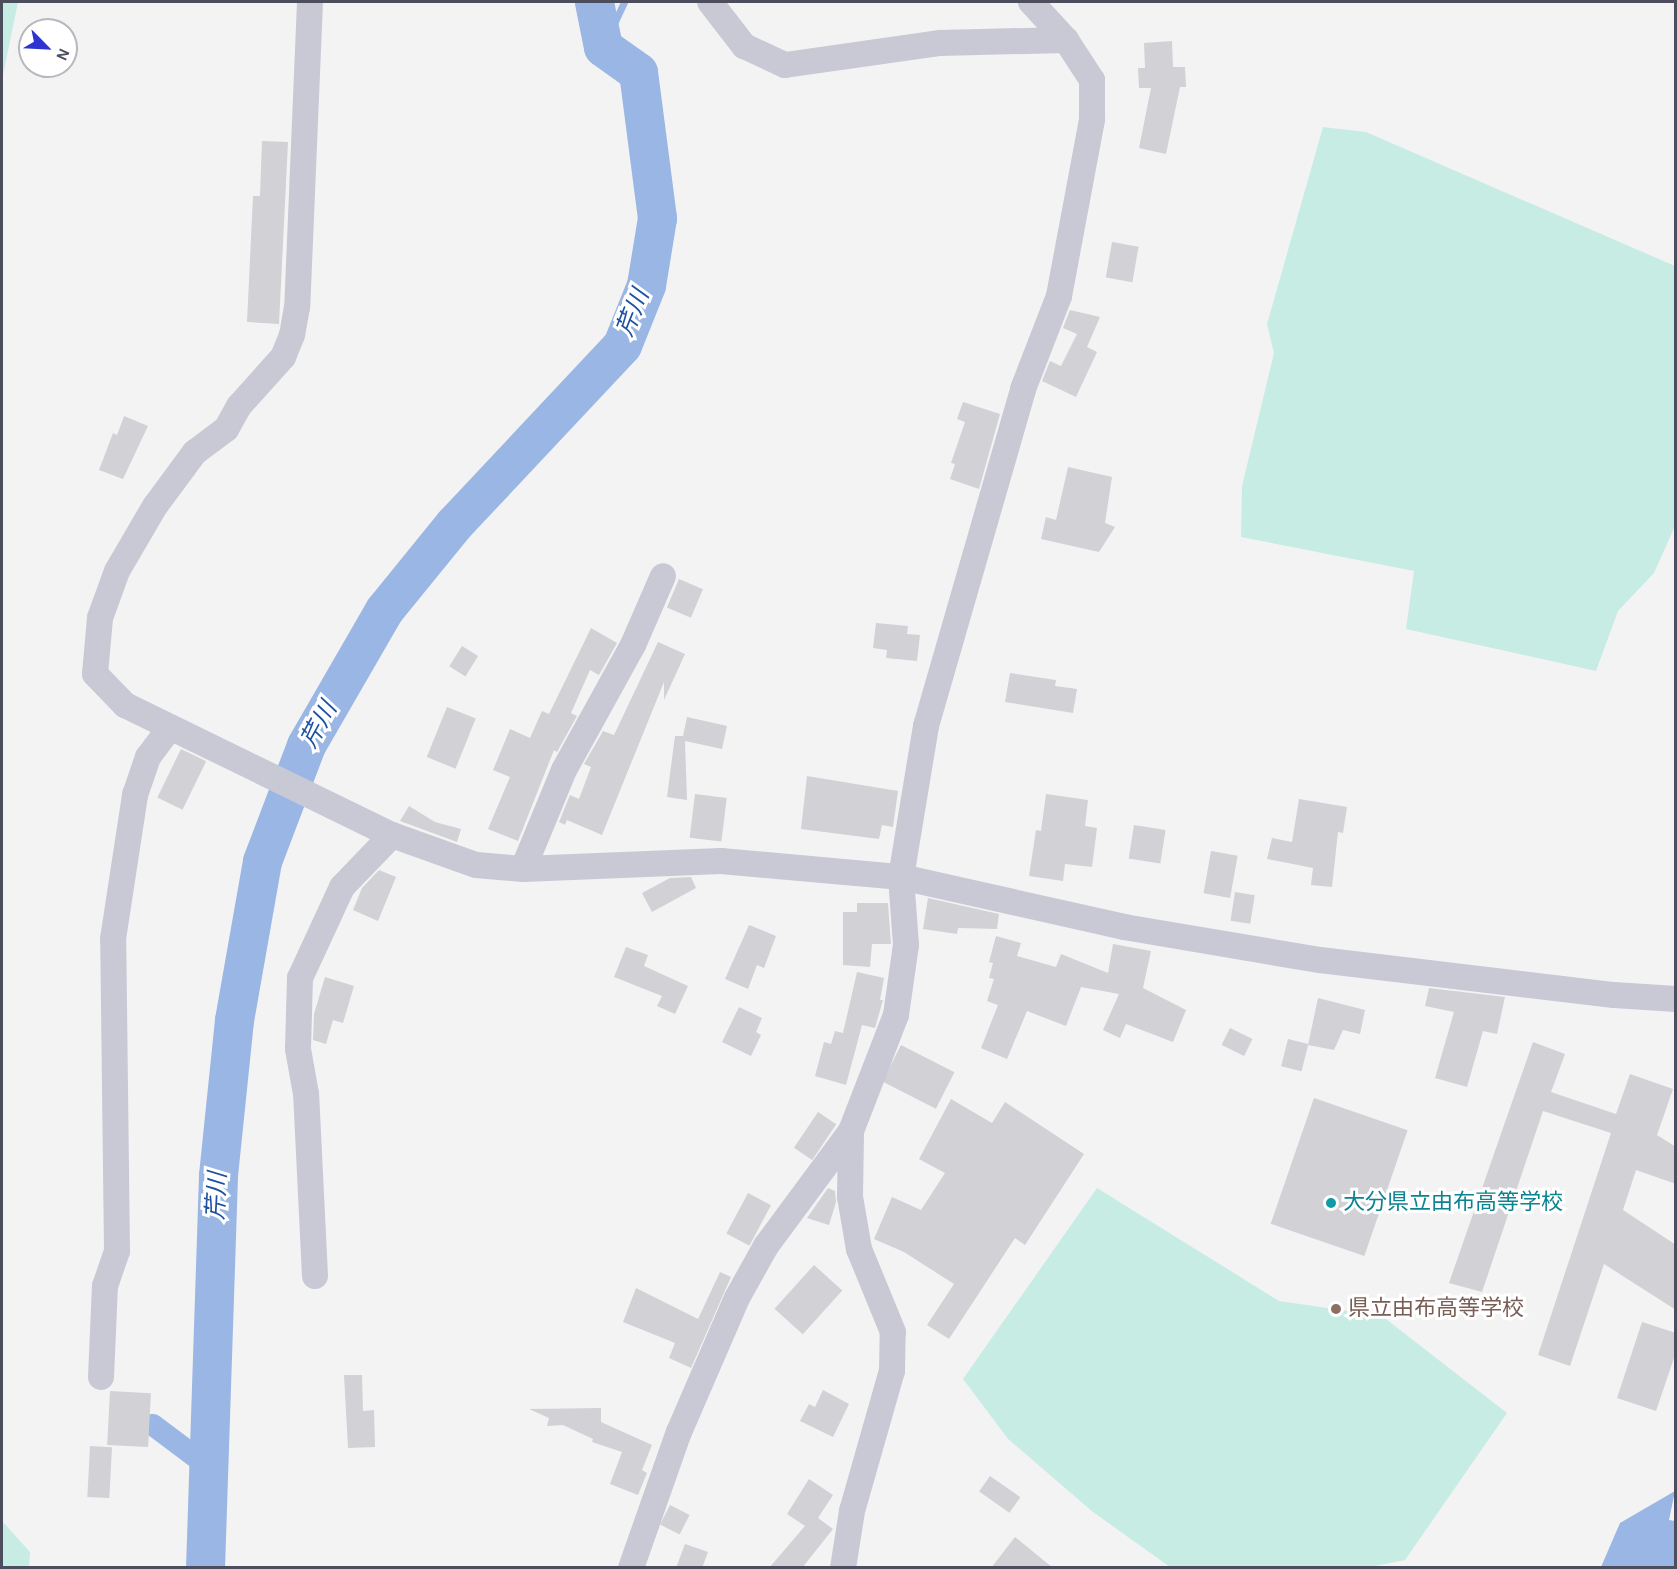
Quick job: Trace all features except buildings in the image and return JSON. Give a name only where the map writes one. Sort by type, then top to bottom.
[{"type":"street","points":[[310,2],[297,307],[292,335],[283,357],[239,406],[226,429],[195,452],[156,506],[117,571],[100,618],[95,674],[125,705],[169,729],[382,830],[476,865],[523,869],[721,861],[901,878],[1124,927],[1320,960],[1614,995],[1676,999]]},
{"type":"street","points":[[710,2],[744,46],[785,65],[940,43],[1066,40]]},
{"type":"street","points":[[631,1568],[679,1432],[737,1298],[766,1246],[851,1131],[896,1015],[906,945],[901,878],[926,726],[1023,389],[1059,296],[1092,119],[1092,80],[1066,40],[1031,2]]},
{"type":"street","points":[[523,869],[564,770],[633,645],[663,576]]},
{"type":"street","points":[[101,1377],[105,1286],[117,1251],[113,939],[135,795],[148,757],[169,729]]},
{"type":"street","points":[[315,1276],[306,1094],[298,1049],[300,978],[342,887],[382,830]]},
{"type":"street","points":[[843,1568],[852,1511],[892,1371],[893,1342],[893,1332],[859,1250],[850,1197],[851,1131]]},
{"type":"green space","points":[[2,2],[18,2],[2,80]]},
{"type":"green space","points":[[1323,127],[1366,132],[1675,266],[1675,526],[1654,573],[1618,611],[1596,671],[1406,629],[1414,571],[1241,537],[1242,486],[1274,353],[1267,324]]},
{"type":"green space","points":[[1097,1188],[1279,1301],[1382,1316],[1507,1413],[1405,1560],[1365,1568],[1170,1567],[1093,1512],[1008,1439],[963,1379]]},
{"type":"green space","points":[[2,1521],[30,1552],[29,1567],[2,1567]]},
{"type":"water","points":[[1675,1491],[1669,1520],[1675,1521],[1675,1567],[1601,1567],[1620,1523]]},
{"type":"waterway","name":"芹川","points":[[205,1568],[218,1175],[234,1020],[262,861],[306,745],[384,610],[454,524],[622,345],[646,285],[657,218],[638,72],[603,47],[594,2]]},
{"type":"waterway","points":[[603,47],[624,2]]},
{"type":"waterway","points":[[153,1425],[209,1467]]},
{"type":"place","name":"大分県立由布高等学校","points":[[1331,1203]]},
{"type":"place","name":"県立由布高等学校","points":[[1336,1309]]}]
